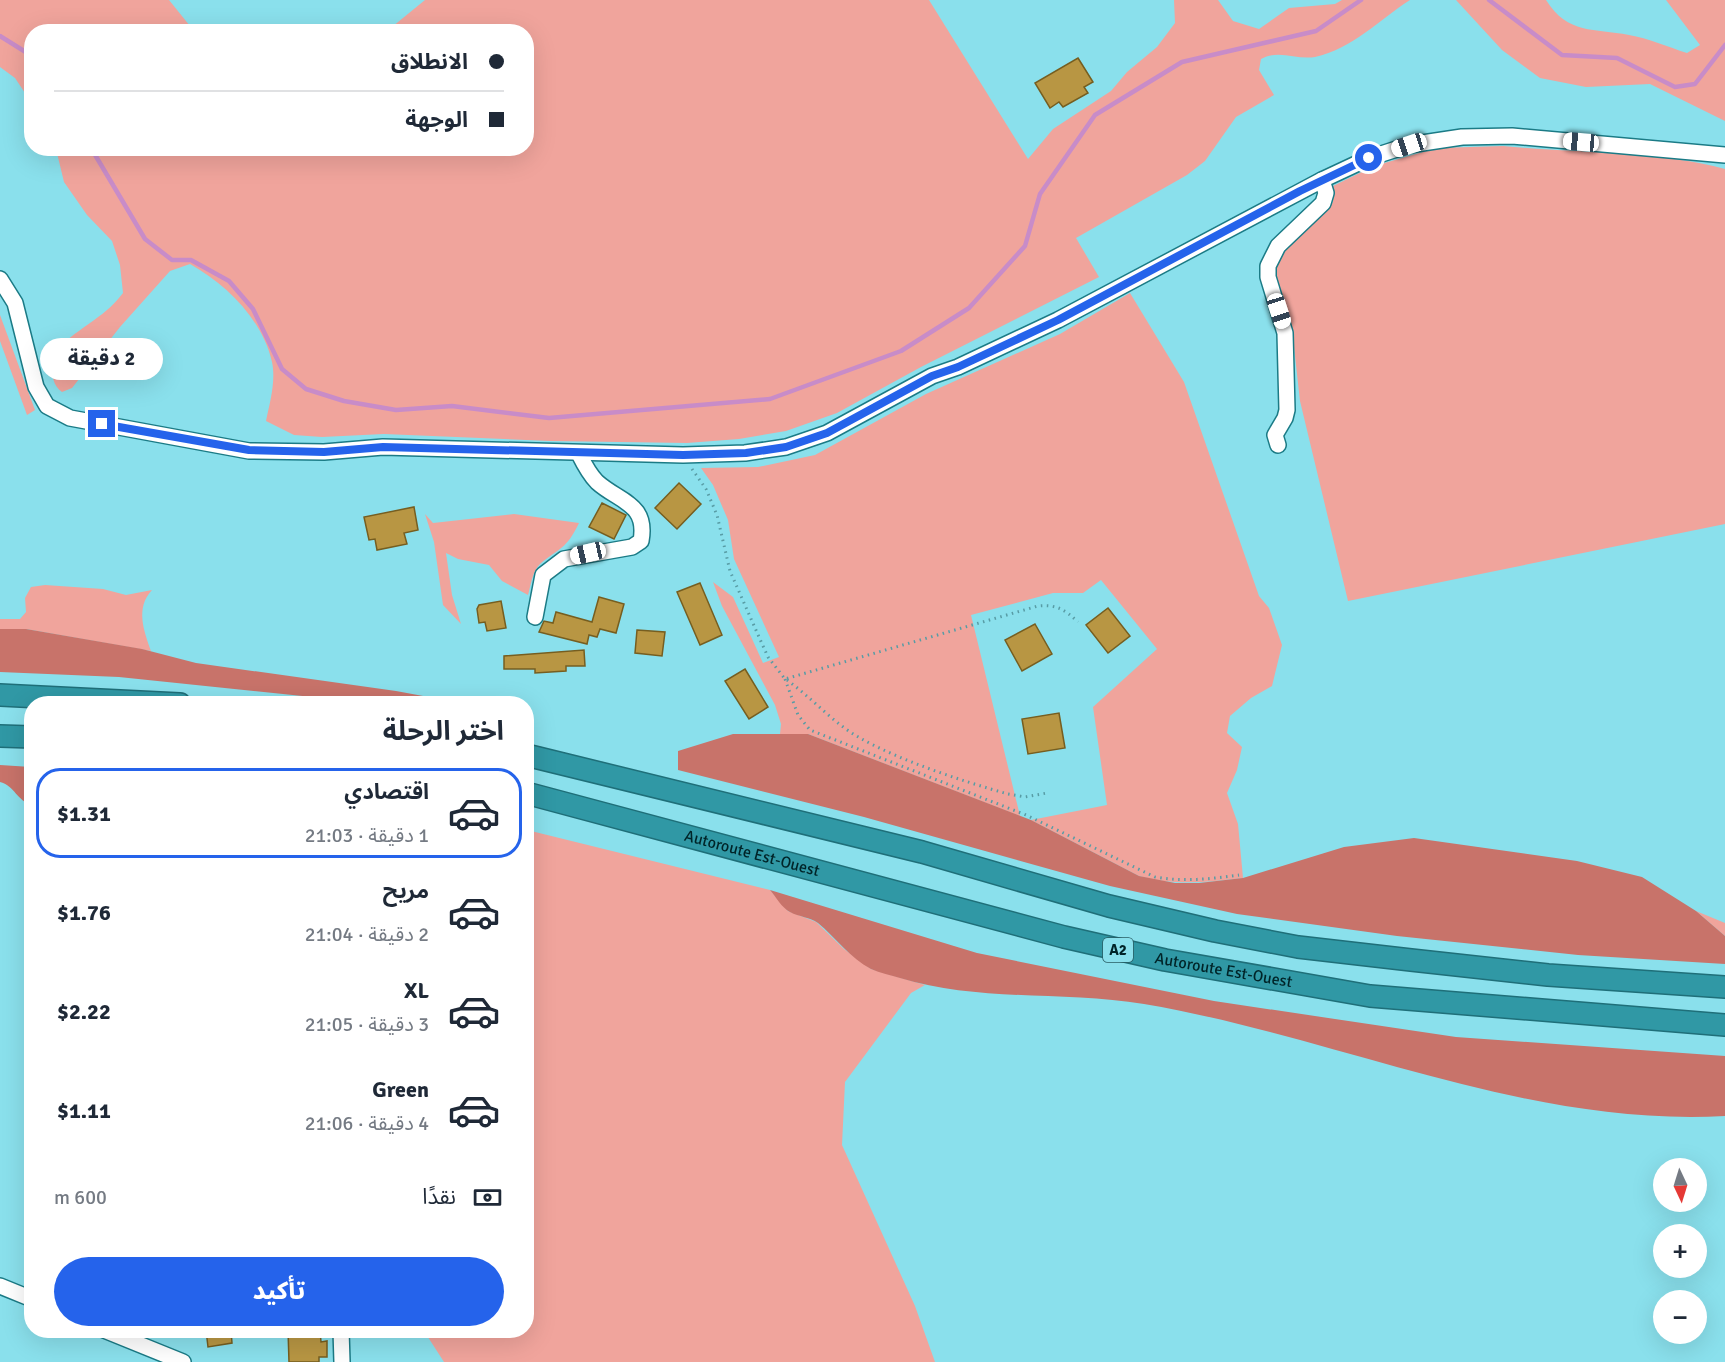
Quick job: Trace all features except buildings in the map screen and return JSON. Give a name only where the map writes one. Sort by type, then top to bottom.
[{"type":"highway","points":[[0,695],[39,696]]},
{"type":"highway","points":[[0,736],[24,736]]},
{"type":"highway","points":[[534,757],[911,849],[1109,906],[1298,947],[1548,975],[1725,987]]},
{"type":"highway","name":"Autoroute Est-Ouest","points":[[534,795],[1064,937],[1166,960],[1370,996],[1725,1025]]},
{"type":"street","points":[[0,279],[15,303],[36,387],[47,406],[70,418],[249,450],[324,452],[383,447],[683,455],[766,450],[786,447],[827,433],[914,385],[1058,320],[1322,180],[1369,158],[1409,145],[1462,137],[1512,136],[1725,154]]},
{"type":"street","points":[[1278,445],[1275,435],[1287,410],[1285,333],[1268,278],[1268,266],[1278,246],[1323,202],[1326,193],[1322,180]]},
{"type":"street","points":[[535,617],[543,575],[564,559],[632,548],[641,541],[643,531],[638,512],[622,498],[598,483],[588,472],[579,454]]},
{"type":"street","points":[[0,1286],[24,1296]]},
{"type":"street","points":[[124,1338],[183,1362]]},
{"type":"street","points":[[341,1338],[342,1362]]},
{"type":"path","points":[[683,455],[706,489],[717,515],[730,571],[768,657],[785,679],[815,700],[844,728],[875,745],[1008,794],[1025,797],[1047,793]]},
{"type":"path","points":[[785,679],[1038,606],[1051,604],[1064,609],[1078,622]]},
{"type":"path","points":[[785,679],[798,716],[810,730],[1026,815],[1155,877],[1172,880],[1204,880],[1239,875]]},
{"type":"shaded area","points":[[0,0],[169,0],[188,24],[24,24],[24,92],[15,78],[0,67]]},
{"type":"shaded area","points":[[425,0],[929,0],[1028,159],[1053,129],[1111,91],[1127,72],[1157,47],[1175,23],[1174,0],[1218,0],[1233,21],[1259,29],[1289,8],[1335,4],[1342,0],[1410,0],[1341,48],[1308,58],[1274,55],[1261,59],[1259,70],[1274,95],[1236,117],[1205,161],[1187,175],[1076,238],[1099,277],[921,367],[837,413],[786,431],[739,439],[687,443],[550,441],[384,434],[322,437],[294,435],[266,421],[272,392],[273,369],[267,346],[260,332],[230,293],[190,264],[170,271],[120,327],[72,388],[62,392],[55,384],[52,375],[52,355],[107,310],[123,293],[120,265],[112,241],[87,215],[64,182],[58,156],[534,156],[534,24],[396,24]]},
{"type":"shaded area","points":[[1456,0],[1546,0],[1554,11],[1573,25],[1636,36],[1687,53],[1700,45],[1666,0],[1725,0],[1725,121],[1650,84],[1586,87],[1540,78],[1502,50]]},
{"type":"shaded area","points":[[1503,146],[1644,156],[1699,163],[1725,169],[1725,524],[1348,601],[1300,401],[1292,329],[1275,277],[1276,262],[1287,247],[1333,202],[1333,186],[1374,166],[1437,148]]},
{"type":"shaded area","points":[[1130,293],[1184,382],[1259,596],[1269,608],[1282,645],[1272,686],[1251,698],[1230,716],[1227,733],[1242,747],[1237,770],[1227,793],[1238,824],[1243,878],[1178,882],[1139,876],[1031,820],[1107,805],[1093,707],[1157,649],[1101,580],[1083,593],[1053,593],[971,615],[1020,816],[808,734],[780,734],[781,724],[775,705],[722,606],[713,582],[733,597],[763,663],[779,657],[734,559],[728,520],[713,485],[701,468],[758,467],[815,455],[926,394],[1060,334]]},
{"type":"shaded area","points":[[0,315],[35,410],[27,415],[0,341]]},
{"type":"shaded area","points":[[425,514],[433,523],[514,514],[579,523],[566,543],[537,567],[528,595],[502,581],[489,565],[458,559],[446,553],[452,595],[461,624],[443,605],[434,542]]},
{"type":"shaded area","points":[[45,585],[103,589],[126,595],[152,590],[142,612],[151,651],[26,629],[0,629],[0,619],[20,619],[26,612],[25,598],[31,587]]},
{"type":"shaded area","points":[[0,629],[26,629],[142,649],[196,663],[423,696],[302,696],[119,677],[0,672]]},
{"type":"shaded area","points":[[733,734],[808,734],[1031,820],[1139,876],[1175,883],[1243,878],[1344,847],[1414,838],[1577,861],[1642,877],[1696,911],[1725,936],[1725,964],[1578,955],[1397,936],[1237,914],[1110,886],[864,817],[678,770],[678,751]]},
{"type":"shaded area","points":[[0,765],[24,767],[24,801],[9,786],[0,782]]},
{"type":"shaded area","points":[[534,832],[770,890],[788,911],[816,922],[844,949],[871,969],[925,985],[911,993],[845,1082],[842,1145],[915,1306],[935,1362],[444,1362],[429,1338],[534,1338]]},
{"type":"shaded area","points":[[770,890],[977,953],[1214,1001],[1456,1037],[1725,1056],[1725,1116],[1650,1116],[1577,1108],[1504,1094],[1217,1019],[1144,1004],[960,990],[900,978],[878,972],[863,964],[818,923],[787,910]]},
{"type":"shaded area","points":[[1696,911],[1725,923],[1725,936]]},
{"type":"waterway","points":[[96,156],[145,239],[172,260],[191,260],[229,281],[253,309],[282,369],[306,389],[344,401],[396,410],[452,406],[549,418],[770,399],[901,351],[969,308],[1025,246],[1040,194],[1095,115],[1182,62],[1316,31],[1361,0]]},
{"type":"waterway","points":[[1489,0],[1562,55],[1617,58],[1675,87],[1695,84],[1725,45]]},
{"type":"waterway","points":[[0,36],[24,51]]},
{"type":"route","points":[[102,424],[249,450],[324,452],[383,447],[683,455],[746,453],[786,447],[827,433],[932,376],[958,367],[1058,320],[1300,191],[1369,158]]}]
